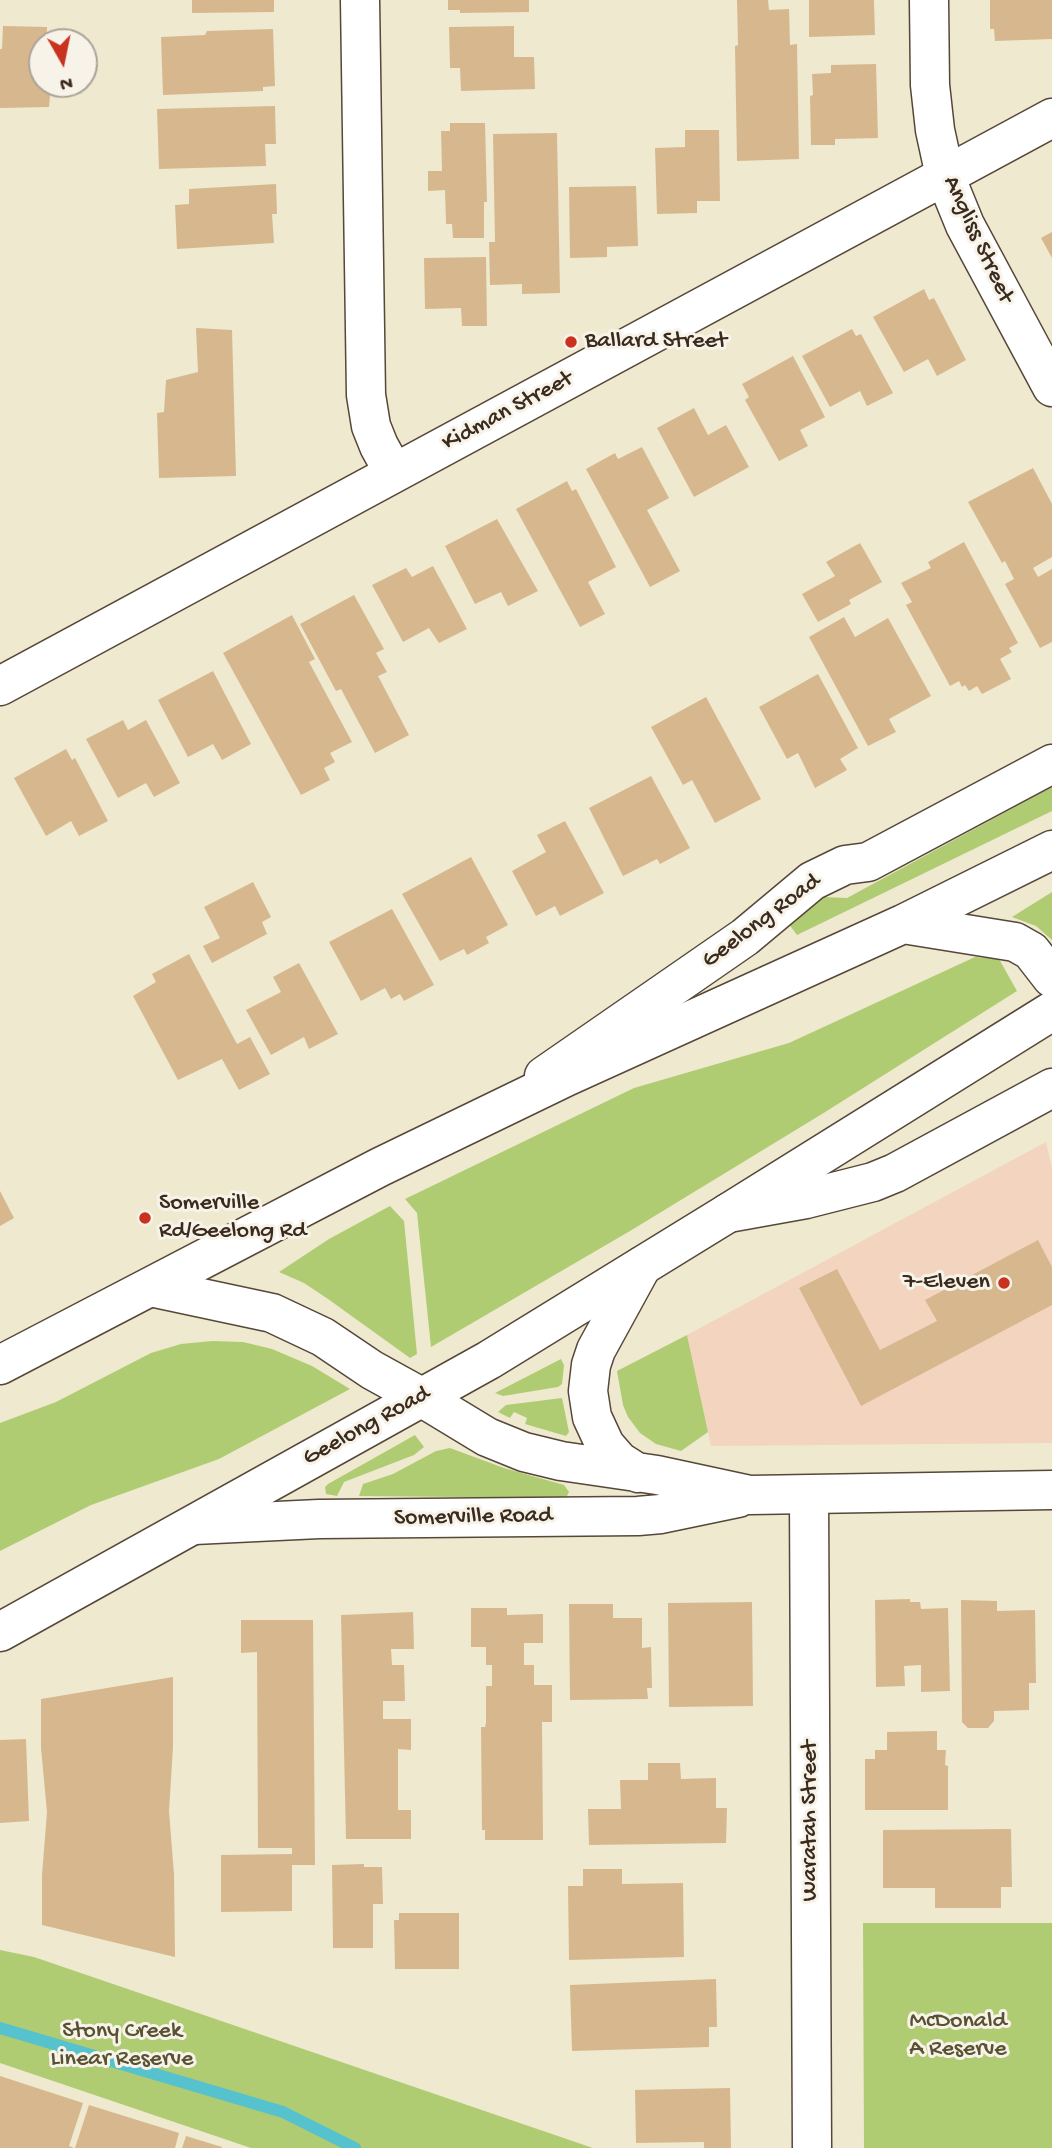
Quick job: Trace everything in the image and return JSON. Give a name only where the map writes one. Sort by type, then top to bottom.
[{"type":"main road","points":[[360,0],[366,395],[371,426],[394,473]]},
{"type":"main road","name":"Angliss Street","points":[[929,0],[930,85],[935,130],[945,176],[965,225],[1052,387]]},
{"type":"main road","name":"Kidman Street","points":[[0,686],[1052,118]]},
{"type":"main road","name":"Geelong Road","points":[[489,1114],[745,937],[812,881],[845,865],[868,862],[1052,764]]},
{"type":"main road","name":"Geelong Road","points":[[0,1365],[342,1186],[489,1114],[903,924],[1052,850]]},
{"type":"main road","points":[[903,924],[1015,942],[1031,951],[1052,978]]},
{"type":"main road","name":"Geelong Road","points":[[0,1632],[489,1360],[1052,1010]]},
{"type":"main road","name":"Geelong Road","points":[[729,1213],[806,1199],[873,1182],[895,1173],[1052,1088]]},
{"type":"main road","points":[[638,1473],[619,1461],[605,1445],[592,1417],[587,1391],[596,1350],[642,1266]]},
{"type":"main road","name":"Somerville Road","points":[[150,1287],[272,1313],[323,1337],[372,1370],[487,1437],[524,1452],[750,1495],[1052,1490]]},
{"type":"main road","name":"Somerville Road","points":[[194,1525],[319,1519],[638,1516],[661,1514],[750,1495]]},
{"type":"main road","name":"Waratah Street","points":[[809,1495],[812,2148]]},
{"type":"shaded area","name":"7-Eleven","points":[[1046,1142],[1052,1168],[1052,1443],[711,1446],[687,1335]]},
{"type":"green space","points":[[1052,787],[1052,811],[797,935],[785,919],[823,897],[847,898]]},
{"type":"green space","points":[[1052,892],[1052,940],[1036,926],[1012,917]]},
{"type":"green space","points":[[975,957],[999,959],[1017,991],[630,1231],[431,1347],[417,1213],[405,1199],[634,1088],[789,1043]]},
{"type":"green space","points":[[390,1206],[404,1221],[417,1354],[410,1358],[304,1283],[279,1272],[329,1239]]},
{"type":"green space","points":[[687,1335],[708,1432],[681,1451],[656,1444],[640,1433],[623,1405],[617,1371]]},
{"type":"green space","points":[[243,1342],[272,1349],[312,1366],[350,1389],[219,1459],[91,1505],[0,1551],[0,1423],[56,1402],[151,1353],[181,1344]]},
{"type":"green space","points":[[561,1359],[564,1365],[562,1384],[558,1387],[503,1396],[495,1393]]},
{"type":"green space","points":[[562,1398],[569,1432],[566,1436],[525,1424],[527,1418],[514,1412],[510,1418],[498,1412],[506,1405]]},
{"type":"green space","points":[[415,1435],[424,1447],[414,1455],[344,1482],[337,1496],[326,1494],[325,1487],[328,1484]]},
{"type":"green space","points":[[450,1448],[504,1468],[564,1485],[569,1492],[566,1498],[359,1496],[363,1484],[393,1474],[436,1451]]},
{"type":"green space","name":"McDonald A Reserve","points":[[863,1923],[1052,1923],[1052,2148],[864,2148]]},
{"type":"green space","name":"Stony Creek Linear Reserve","points":[[0,1950],[34,1957],[593,2148],[251,2148],[0,2063]]},
{"type":"building","points":[[192,0],[274,0],[274,12],[192,13]]},
{"type":"building","points":[[448,0],[529,0],[529,12],[460,13],[460,10],[448,10]]},
{"type":"building","points":[[737,0],[768,0],[769,10],[789,9],[790,45],[797,44],[799,159],[737,161]]},
{"type":"building","points":[[809,0],[874,0],[875,35],[809,37]]},
{"type":"building","points":[[990,0],[1052,0],[1052,39],[995,41],[994,29],[990,29]]},
{"type":"building","points":[[3,26],[47,27],[28,28],[28,98],[50,98],[49,107],[0,108]]},
{"type":"building","points":[[514,26],[514,57],[534,57],[535,89],[461,91],[460,68],[450,68],[449,27]]},
{"type":"building","points":[[273,29],[275,86],[263,87],[263,91],[163,95],[161,37],[205,35],[207,31]]},
{"type":"building","points":[[876,64],[878,138],[835,139],[835,145],[811,145],[812,74],[831,73],[831,65]]},
{"type":"building","points":[[275,106],[276,144],[265,144],[266,166],[159,169],[157,109]]},
{"type":"building","points":[[450,123],[485,123],[487,202],[484,202],[484,238],[453,238],[452,224],[446,224],[445,190],[428,191],[428,171],[442,171],[441,131],[450,131]]},
{"type":"building","points":[[685,130],[719,130],[720,201],[697,201],[697,213],[657,214],[655,148],[685,147]]},
{"type":"building","points":[[557,133],[560,293],[522,294],[522,284],[490,285],[489,242],[495,242],[493,134]]},
{"type":"building","points":[[276,184],[277,214],[272,214],[274,243],[177,249],[175,205],[189,204],[189,189]]},
{"type":"building","points":[[636,186],[638,246],[607,247],[607,257],[570,258],[569,187]]},
{"type":"building","points":[[1052,232],[1052,258],[1041,238]]},
{"type":"building","points":[[486,257],[487,326],[462,326],[461,308],[425,309],[424,258]]},
{"type":"building","points":[[924,289],[929,300],[934,298],[966,360],[937,376],[928,359],[904,372],[873,317]]},
{"type":"building","points":[[196,328],[232,330],[236,476],[159,478],[157,413],[164,412],[166,380],[198,372]]},
{"type":"building","points":[[852,329],[856,336],[861,334],[893,393],[867,406],[860,391],[830,407],[802,356]]},
{"type":"building","points":[[793,356],[825,417],[800,430],[808,446],[779,461],[745,400],[749,397],[742,384]]},
{"type":"building","points":[[694,408],[708,435],[726,425],[749,467],[694,497],[657,428]]},
{"type":"building","points":[[642,447],[669,498],[647,510],[680,571],[650,587],[586,469],[615,453],[618,459]]},
{"type":"building","points":[[1033,468],[1052,504],[1052,557],[1033,568],[1038,577],[1052,569],[1052,642],[1040,648],[1005,584],[1014,579],[968,502]]},
{"type":"building","points":[[567,481],[572,491],[576,489],[616,567],[588,582],[605,614],[580,627],[516,509]]},
{"type":"building","points":[[497,519],[538,591],[508,606],[501,592],[475,604],[445,546]]},
{"type":"building","points":[[964,542],[1018,643],[1009,648],[1012,652],[1000,659],[1011,679],[982,694],[977,686],[969,691],[965,685],[962,687],[959,681],[950,686],[906,605],[912,602],[901,583],[931,568],[928,562]]},
{"type":"building","points":[[860,543],[882,582],[849,600],[851,604],[818,622],[802,594],[835,576],[826,562]]},
{"type":"building","points":[[433,566],[467,629],[439,643],[429,628],[403,642],[372,585],[406,568],[412,577]]},
{"type":"building","points":[[354,595],[384,649],[376,653],[387,672],[378,676],[409,735],[375,753],[341,689],[336,691],[300,624]]},
{"type":"building","points":[[292,615],[315,659],[309,662],[352,742],[330,753],[335,762],[324,768],[330,780],[301,795],[223,653]]},
{"type":"building","points":[[844,617],[855,637],[888,618],[931,696],[889,719],[896,732],[868,746],[809,637]]},
{"type":"building","points":[[213,671],[251,744],[222,760],[213,744],[188,757],[158,700]]},
{"type":"building","points":[[818,674],[858,748],[840,759],[847,770],[815,788],[798,753],[787,759],[759,707]]},
{"type":"building","points":[[706,697],[761,799],[715,823],[692,780],[683,785],[651,727]]},
{"type":"building","points":[[123,720],[128,730],[146,720],[180,783],[154,797],[146,783],[118,798],[86,739]]},
{"type":"building","points":[[66,749],[72,760],[75,758],[108,821],[79,836],[71,821],[46,836],[14,778]]},
{"type":"building","points":[[651,776],[690,848],[660,864],[657,859],[623,876],[589,808]]},
{"type":"building","points":[[565,821],[604,893],[560,916],[555,906],[536,916],[512,871],[546,852],[537,835]]},
{"type":"building","points":[[471,857],[508,925],[486,937],[489,943],[467,955],[464,949],[440,961],[402,894]]},
{"type":"building","points":[[253,882],[271,917],[262,922],[267,934],[212,963],[203,946],[220,938],[204,907]]},
{"type":"building","points":[[392,909],[434,985],[404,1001],[400,994],[391,999],[385,988],[361,1001],[329,942]]},
{"type":"building","points":[[189,954],[237,1044],[250,1037],[270,1074],[239,1090],[222,1059],[178,1080],[133,996],[156,982],[152,974]]},
{"type":"building","points":[[299,963],[338,1034],[309,1049],[304,1037],[271,1055],[246,1010],[281,992],[273,977]]},
{"type":"building","points":[[0,1191],[14,1218],[0,1226]]},
{"type":"building","points":[[1038,1240],[1052,1267],[1052,1305],[861,1406],[799,1288],[837,1269],[880,1350],[937,1321],[925,1300]]},
{"type":"building","points":[[910,1599],[910,1602],[920,1602],[921,1609],[948,1608],[950,1691],[921,1692],[921,1665],[904,1666],[905,1686],[876,1687],[875,1600]]},
{"type":"building","points":[[961,1600],[997,1601],[997,1611],[1035,1610],[1036,1683],[1029,1683],[1029,1710],[994,1711],[994,1721],[988,1728],[968,1728],[962,1722]]},
{"type":"building","points":[[752,1602],[753,1706],[669,1707],[668,1603]]},
{"type":"building","points":[[569,1604],[613,1604],[613,1618],[642,1618],[642,1648],[651,1647],[652,1688],[647,1688],[648,1699],[570,1700]]},
{"type":"building","points":[[471,1608],[507,1608],[507,1615],[543,1614],[543,1643],[524,1643],[524,1665],[534,1665],[534,1685],[552,1685],[552,1722],[542,1722],[543,1840],[485,1840],[485,1830],[482,1830],[481,1727],[485,1727],[486,1723],[486,1686],[492,1686],[492,1665],[486,1665],[486,1647],[471,1647]]},
{"type":"building","points":[[413,1612],[414,1649],[391,1649],[392,1665],[404,1665],[405,1701],[383,1701],[383,1719],[411,1719],[411,1750],[398,1749],[398,1810],[411,1810],[411,1839],[346,1839],[341,1615]]},
{"type":"building","points":[[241,1620],[313,1620],[315,1865],[292,1865],[292,1911],[221,1912],[221,1855],[292,1854],[292,1848],[258,1848],[257,1652],[241,1653]]},
{"type":"building","points":[[173,1677],[169,1811],[174,1874],[175,1957],[42,1925],[42,1875],[47,1812],[41,1748],[41,1699]]},
{"type":"building","points":[[937,1731],[937,1750],[946,1750],[948,1810],[865,1810],[865,1759],[875,1759],[875,1750],[887,1750],[887,1732]]},
{"type":"building","points":[[26,1739],[29,1821],[0,1823],[0,1740]]},
{"type":"building","points":[[648,1763],[680,1763],[681,1779],[716,1778],[716,1808],[727,1808],[726,1843],[589,1845],[588,1809],[621,1809],[620,1780],[648,1780]]},
{"type":"building","points":[[1011,1829],[1012,1887],[1001,1887],[1001,1908],[935,1908],[935,1888],[883,1888],[883,1830]]},
{"type":"building","points":[[364,1864],[364,1867],[382,1867],[383,1904],[373,1904],[373,1948],[333,1948],[332,1865]]},
{"type":"building","points":[[583,1869],[622,1869],[622,1884],[683,1883],[684,1957],[569,1960],[568,1886],[583,1886]]},
{"type":"building","points":[[399,1913],[459,1913],[459,1969],[395,1969],[394,1920],[399,1920]]},
{"type":"building","points":[[716,1979],[717,2027],[709,2027],[709,2047],[572,2051],[570,1985]]},
{"type":"building","points":[[0,2076],[83,2103],[69,2146],[74,2148],[0,2148]]},
{"type":"building","points":[[730,2088],[731,2148],[704,2148],[704,2142],[636,2143],[635,2090]]},
{"type":"building","points":[[89,2105],[179,2133],[175,2148],[75,2148]]},
{"type":"building","points":[[186,2136],[222,2147],[222,2148],[182,2148]]},
{"type":"waterway","points":[[0,2028],[283,2112],[355,2148]]},
{"type":"place","name":"Ballard Street","points":[[571,342]]},
{"type":"place","name":"Somerville Rd/Geelong Rd","points":[[145,1218]]},
{"type":"place","name":"7-Eleven","points":[[1004,1283]]}]
